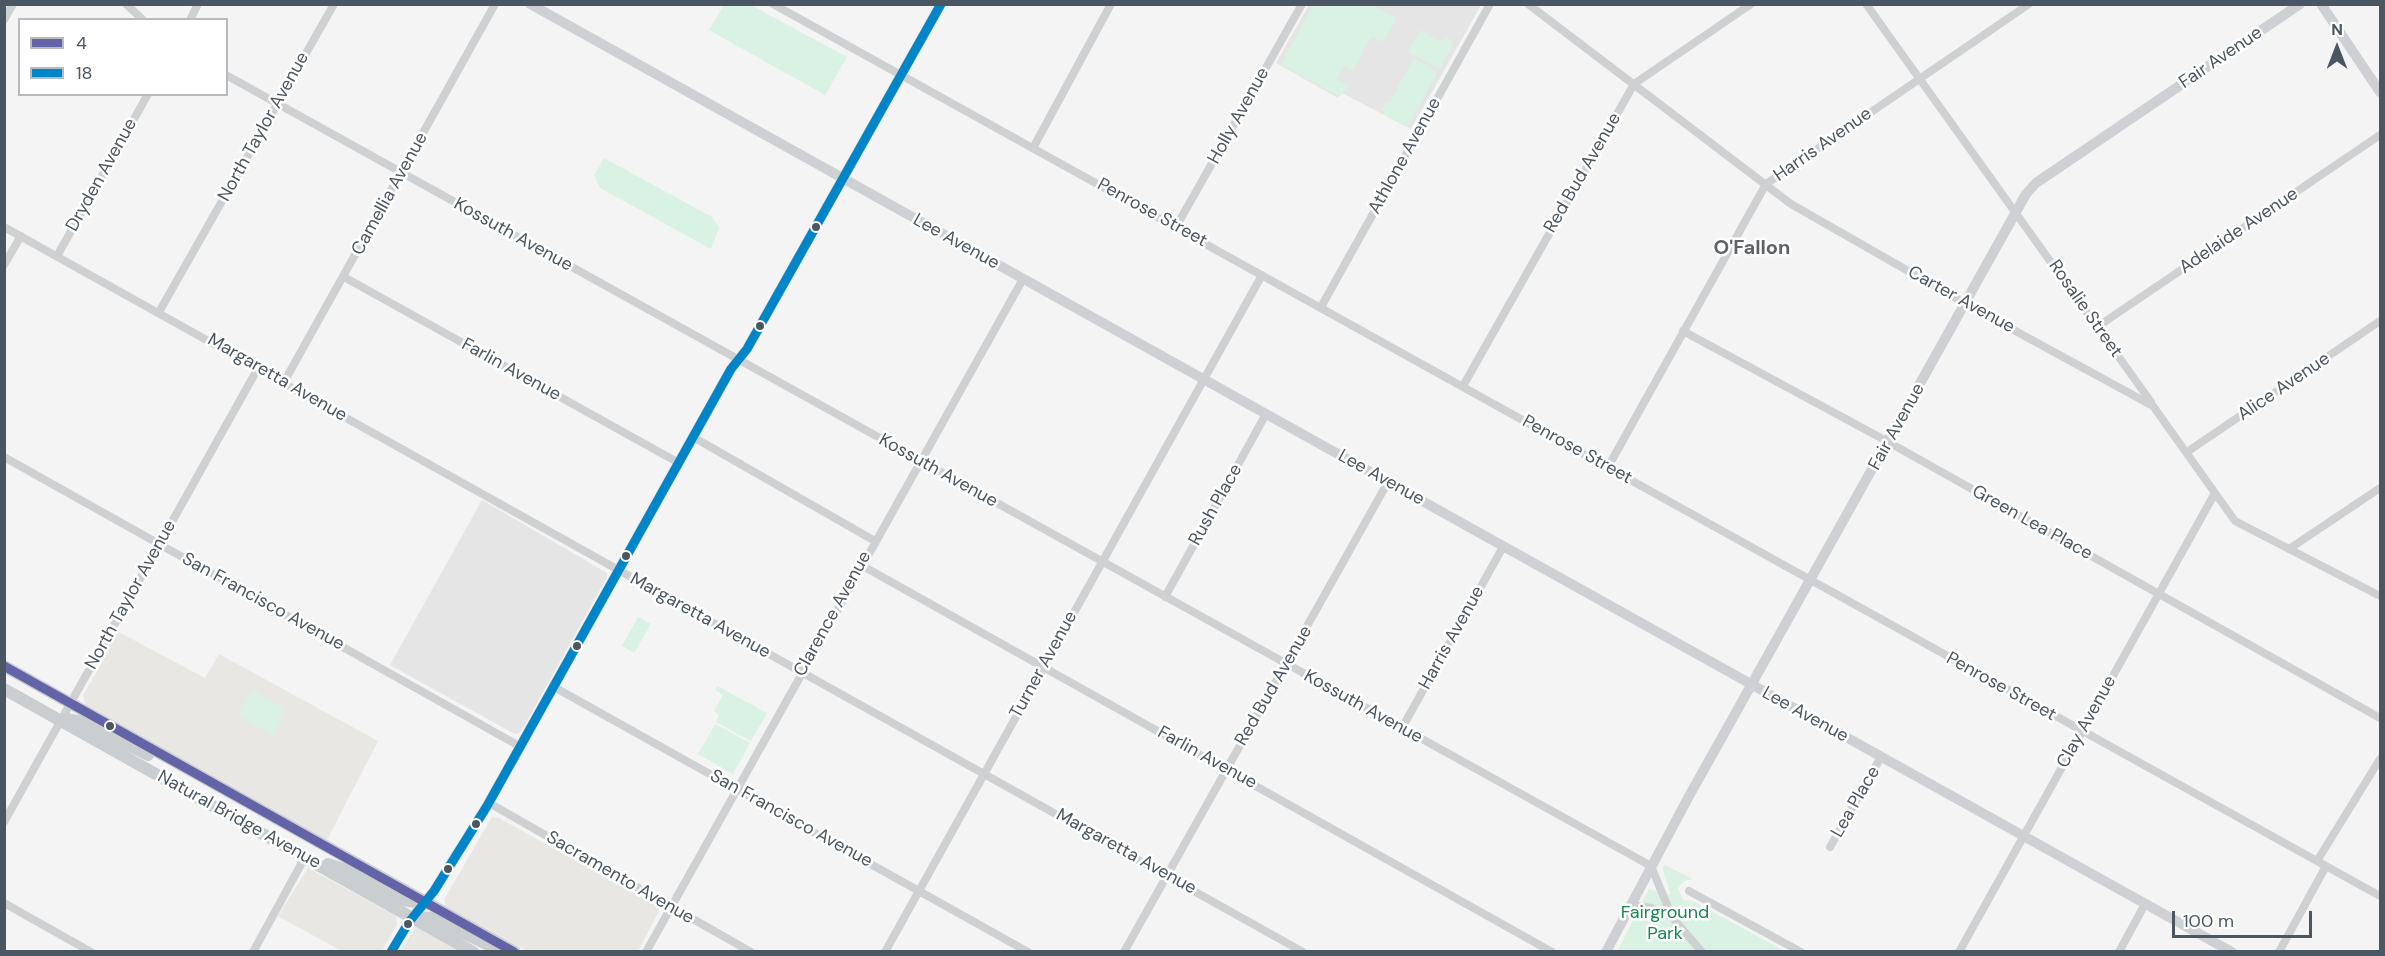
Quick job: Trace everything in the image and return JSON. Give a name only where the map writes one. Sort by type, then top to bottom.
[{"type":"main road","name":"Natural Bridge Avenue","points":[[4,666],[515,951]]},
{"type":"main road","name":"Natural Bridge Avenue","points":[[4,689],[62,719],[473,951]]},
{"type":"main road","points":[[62,719],[83,722],[149,755],[170,759]]},
{"type":"main road","points":[[305,857],[345,870],[411,903],[426,902]]},
{"type":"main road","points":[[412,917],[421,915],[433,918],[503,951]]},
{"type":"street","points":[[4,20],[13,4]]},
{"type":"street","points":[[126,4],[141,18]]},
{"type":"street","points":[[191,18],[198,4]]},
{"type":"street","name":"North Taylor Avenue","points":[[159,312],[334,4]]},
{"type":"street","name":"Camellia Avenue","points":[[284,382],[495,4]]},
{"type":"street","name":"Lee Avenue","points":[[530,4],[2232,951]]},
{"type":"street","name":"Penrose Street","points":[[773,4],[2380,896]]},
{"type":"street","points":[[391,951],[412,917],[426,902],[489,803],[693,437],[843,179],[941,4]]},
{"type":"street","points":[[1033,148],[1111,4]]},
{"type":"street","name":"Holly Avenue","points":[[1176,226],[1302,4]]},
{"type":"street","name":"Athlone Avenue","points":[[1321,307],[1490,4]]},
{"type":"street","name":"Carter Avenue","points":[[1528,4],[1804,212],[1966,304],[2153,405],[2235,521],[2380,596]]},
{"type":"street","name":"Red Bud Avenue","points":[[1463,386],[1634,84],[1750,4]]},
{"type":"street","points":[[1866,4],[1920,78]]},
{"type":"street","name":"Harris Avenue","points":[[1608,467],[1766,184],[2029,4]]},
{"type":"street","name":"Fair Avenue","points":[[1606,951],[1651,866],[2026,194],[2036,183],[2300,4]]},
{"type":"street","points":[[2321,4],[2380,92]]},
{"type":"street","name":"Kossuth Avenue","points":[[228,76],[1651,866]]},
{"type":"street","name":"Rosalie Street","points":[[1920,78],[2153,405]]},
{"type":"street","name":"Dryden Avenue","points":[[57,256],[147,96]]},
{"type":"street","name":"Adelaide Avenue","points":[[2097,327],[2380,135]]},
{"type":"street","name":"Margaretta Avenue","points":[[4,227],[1303,951]]},
{"type":"street","points":[[4,265],[21,236]]},
{"type":"street","points":[[1204,379],[1262,275]]},
{"type":"street","name":"Farlin Avenue","points":[[344,277],[679,463]]},
{"type":"street","name":"Clarence Avenue","points":[[646,951],[919,460],[1023,279]]},
{"type":"street","name":"Alice Avenue","points":[[2187,452],[2380,321]]},
{"type":"street","name":"Green Lea Place","points":[[1683,332],[1888,442],[2380,718]]},
{"type":"street","name":"North Taylor Avenue","points":[[4,822],[258,368]]},
{"type":"street","name":"Turner Avenue","points":[[885,951],[1204,379]]},
{"type":"street","name":"Rush Place","points":[[1166,597],[1266,414]]},
{"type":"street","points":[[693,437],[875,541]]},
{"type":"street","name":"San Francisco Avenue","points":[[4,457],[521,747]]},
{"type":"street","name":"Red Bud Avenue","points":[[1124,951],[1388,482]]},
{"type":"street","points":[[2289,549],[2380,488]]},
{"type":"street","name":"Clay Avenue","points":[[1959,951],[2215,493]]},
{"type":"street","name":"Harris Avenue","points":[[1402,728],[1503,547]]},
{"type":"street","name":"Farlin Avenue","points":[[861,565],[1552,951]]},
{"type":"street","name":"San Francisco Avenue","points":[[554,687],[1028,951]]},
{"type":"street","name":"Lea Place","points":[[1830,847],[1881,757]]},
{"type":"street","points":[[2317,861],[2380,759]]},
{"type":"street","name":"Sacramento Avenue","points":[[489,803],[751,951]]},
{"type":"street","points":[[253,951],[305,857]]},
{"type":"street","points":[[1651,866],[1672,916],[1702,951]]},
{"type":"street","points":[[2279,951],[2326,866]]},
{"type":"street","points":[[1689,891],[1801,951]]},
{"type":"street","points":[[4,903],[91,951]]},
{"type":"street","points":[[2119,951],[2145,904]]},
{"type":"street","points":[[1631,905],[1651,908],[1672,916]]},
{"type":"shaded area","points":[[1309,5],[1481,5],[1411,129],[1342,93],[1338,98],[1276,63]]},
{"type":"shaded area","points":[[482,500],[607,573],[607,577],[518,734],[390,665]]},
{"type":"shaded area","points":[[115,630],[205,678],[219,654],[378,741],[327,840],[86,705],[83,696],[104,659]]},
{"type":"shaded area","points":[[492,817],[499,818],[657,906],[659,911],[638,951],[527,951],[445,906],[445,898]]},
{"type":"shaded area","points":[[308,868],[396,916],[397,925],[382,951],[343,952],[278,916]]},
{"type":"shaded area","points":[[415,928],[418,928],[462,952],[400,952]]},
{"type":"green space","points":[[724,5],[751,5],[847,57],[825,95],[709,30]]},
{"type":"green space","points":[[1313,5],[1372,5],[1397,18],[1383,42],[1372,36],[1353,70],[1344,66],[1336,80],[1348,86],[1338,96],[1281,64]]},
{"type":"green space","points":[[1420,30],[1440,42],[1447,38],[1454,42],[1440,69],[1408,52]]},
{"type":"green space","points":[[1414,58],[1438,72],[1407,127],[1384,115],[1382,108],[1386,101],[1389,103]]},
{"type":"green space","points":[[604,158],[712,217],[719,228],[711,249],[600,188],[594,175]]},
{"type":"green space","points":[[638,617],[651,624],[634,653],[622,646]]},
{"type":"green space","points":[[717,686],[767,713],[751,741],[716,722],[719,715],[714,711],[723,695],[715,690]]},
{"type":"green space","points":[[252,690],[283,707],[284,713],[273,735],[237,715]]},
{"type":"green space","points":[[715,724],[750,743],[733,774],[698,754]]},
{"type":"green space","name":"Fairground Park","points":[[1665,865],[1693,879],[1684,881],[1678,888],[1683,900],[1695,902],[1784,951],[1617,952],[1649,889],[1671,895],[1662,867]]},
{"type":"transit line","name":"18","points":[[391,952],[409,922],[434,891],[487,806],[731,369],[747,349],[941,4]]},
{"type":"transit line","name":"4","points":[[4,666],[514,952]]},
{"type":"district","name":"O'Fallon","points":[[1752,249]]}]
